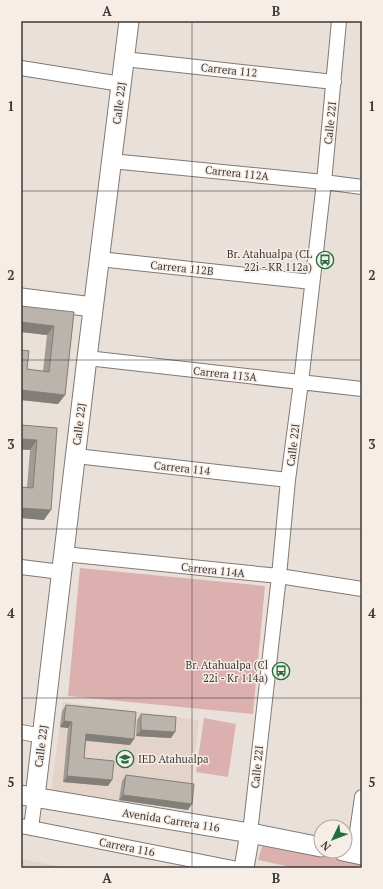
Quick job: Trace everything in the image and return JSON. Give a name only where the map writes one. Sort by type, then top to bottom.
[{"type":"street","name":"Calle 22J","points":[[26,827],[28,796],[42,736],[129,21]]},
{"type":"street","name":"Calle 22I","points":[[244,868],[250,833],[279,576],[288,480],[324,182],[339,21]]},
{"type":"street","name":"Carrera 112","points":[[124,59],[334,82]]},
{"type":"street","points":[[21,68],[121,84]]},
{"type":"street","name":"Carrera 112A","points":[[111,161],[362,187]]},
{"type":"street","name":"Carrera 112B","points":[[99,259],[312,282]]},
{"type":"street","points":[[21,298],[93,307]]},
{"type":"street","name":"Carrera 113A","points":[[87,358],[362,389]]},
{"type":"street","name":"Carrera 114","points":[[76,456],[288,480]]},
{"type":"street","name":"Carrera 114A","points":[[21,567],[63,563],[279,576],[362,589]]},
{"type":"street","points":[[21,732],[42,736]]},
{"type":"street","name":"Avenida Carrera 116","points":[[28,796],[250,833],[313,845]]},
{"type":"street","points":[[353,853],[362,797]]},
{"type":"street","name":"Carrera 116","points":[[26,827],[233,868]]},
{"type":"shaded area","points":[[80,568],[265,586],[253,714],[68,696]]},
{"type":"shaded area","name":"IED Atahualpa","points":[[63,702],[199,720],[188,810],[51,791]]},
{"type":"shaded area","points":[[204,718],[236,724],[228,777],[196,772]]},
{"type":"shaded area","points":[[262,846],[313,855],[313,859],[338,859],[362,863],[362,868],[295,868],[258,860]]},
{"type":"shaded area","points":[[21,859],[67,868],[21,868]]},
{"type":"building","points":[[21,306],[74,312],[65,395],[21,390],[21,350],[29,351],[27,369],[49,372],[54,326],[21,322]]},
{"type":"building","points":[[21,425],[57,428],[51,510],[21,508],[21,487],[33,488],[37,440],[23,439],[21,460]]},
{"type":"building","points":[[66,705],[136,712],[134,739],[86,734],[84,758],[114,761],[112,780],[67,776],[72,722],[64,721]]},
{"type":"building","points":[[141,714],[176,717],[175,732],[141,730]]},
{"type":"building","points":[[126,775],[194,784],[192,804],[123,795]]},
{"type":"place","name":"Br. Atahualpa (CL 22i - KR 112a)","points":[[325,260]]},
{"type":"place","name":"Br. Atahualpa (Cl 22i - Kr 114a)","points":[[281,671]]},
{"type":"place","name":"IED Atahualpa","points":[[125,759]]}]
